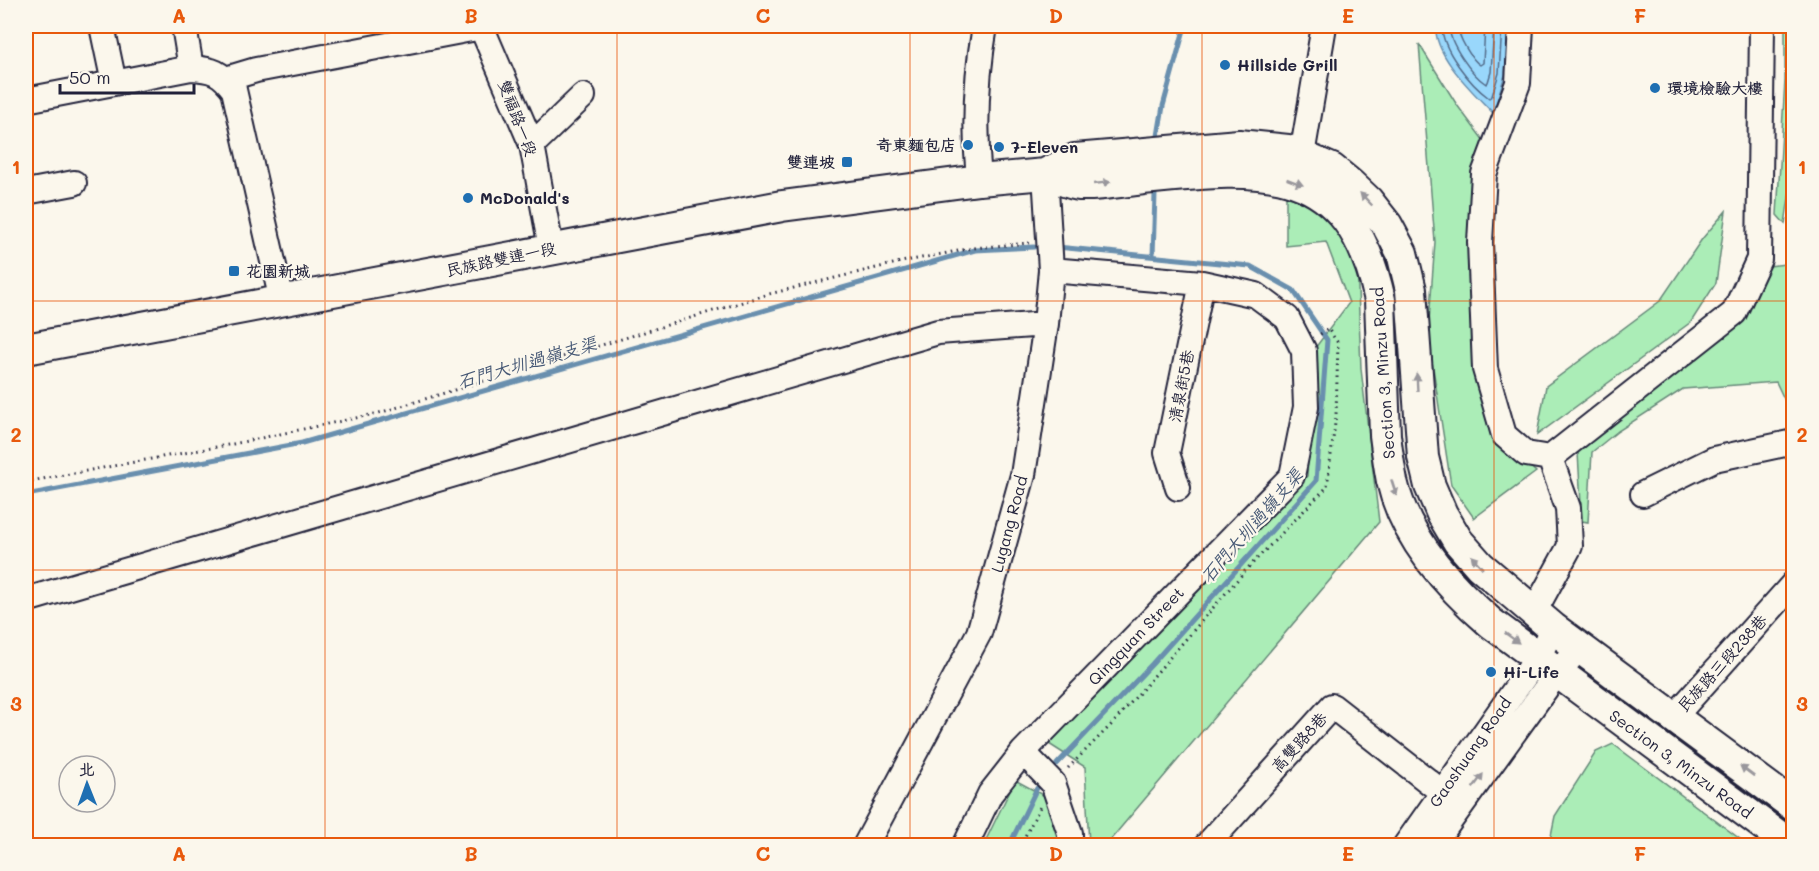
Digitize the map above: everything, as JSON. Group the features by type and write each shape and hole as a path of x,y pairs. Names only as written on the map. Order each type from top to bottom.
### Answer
{"main road":[{"name":"Section 3, Minzu Road","path":"979,180 1045,174 1075,159 1239,145 1272,147 1302,155 1332,169 1368,201 1387,225 1402,253 1411,290 1423,457 1430,486 1442,514 1458,541 1480,566 1544,620 1794,806"},
{"name":"Section 3, Minzu Road","path":"1045,174 1079,185 1202,173 1241,172 1274,175 1299,182 1324,198 1344,215 1356,229 1372,266 1380,300 1385,435 1392,483 1416,541 1454,588 1491,623 1790,838"},
{"name":"民族路雙連一段","path":"26,349 782,206 979,180"}],"street":[{"path":"102,26 114,83"},
{"path":"184,26 191,68"},
{"path":"230,85 256,70 481,26"},
{"name":"雙福路一段","path":"481,26 532,145 551,248"},
{"path":"979,180 975,141 979,60 985,26"},
{"path":"1302,155 1323,26"},
{"path":"1521,26 1518,82 1484,174 1479,242 1485,369 1504,435 1526,454 1550,458 1734,313 1759,259 1762,26"},
{"path":"26,100 191,68 210,69 230,85 282,301"},
{"path":"532,145 583,96"},
{"name":"Lugang Road","path":"865,846 979,633 1023,475 1046,324 1051,270 1045,174"},
{"path":"26,192 74,183"},
{"name":"Qingquan Street","path":"965,846 990,794 1023,752 1292,476 1306,407 1304,351 1287,318 1256,295 1202,284 1051,270"},
{"name":"清泉街5巷","path":"1178,488 1167,453 1202,284"},
{"path":"26,600 938,332 1046,324"},
{"path":"1643,494 1714,459 1794,442"},
{"name":"Gaoshuang Road","path":"1547,665 1544,620 1570,546 1568,508 1550,458"},
{"name":"民族路三段238巷","path":"1674,717 1794,583"},
{"name":"Gaoshuang Road","path":"1405,846 1452,798 1547,665 1580,648"},
{"name":"高雙路8巷","path":"1206,846 1332,706 1452,798"},
{"path":"1023,752 1053,783 1070,833 1070,846"},
{"name":"Gaoshuang Road","path":"1432,846 1452,798"}],"path":[{"path":"26,482 233,444 379,413 769,294 901,262 973,248 1049,242"},
{"path":"1020,846 1053,783 1114,722 1245,571 1327,487 1336,415 1338,343 1328,329 1317,336"}],"green space":[{"path":"1785,26 1793,26 1793,170 1785,224 1777,215 1785,80"},
{"path":"1419,44 1457,105 1484,141 1497,436 1536,472 1474,518 1451,485 1428,335 1435,242"},
{"path":"1286,189 1330,214 1357,261 1361,369 1379,522 1106,845 1089,845 1085,767 1049,744 1307,476 1315,348 1349,303 1326,242 1286,246"},
{"path":"1726,211 1716,283 1691,322 1537,435 1546,386 1660,301 1702,239"},
{"path":"1793,263 1793,418 1776,382 1683,389 1618,431 1592,452 1588,522 1582,521 1578,453 1590,433 1747,314 1769,266"},
{"path":"1613,744 1748,845 1549,845 1555,816 1596,752"},
{"path":"1015,780 1052,800 1059,845 983,846"}],"water":[{"path":"1436,26 1508,26 1505,75 1493,113 1456,73 1448,61 1441,49"}],"waterway":[{"path":"1157,142 1163,106 1185,26"},
{"path":"1153,256 1155,194"},
{"name":"石門大圳過嶺支渠","path":"26,495 302,443 975,250 1034,247"},
{"name":"石門大圳過嶺支渠","path":"1057,247 1250,266 1293,290 1327,340 1316,481 1152,664 1057,764"},
{"name":"石門大圳過嶺支渠","path":"1009,846 1037,788"}],"place":[{"name":"Hillside Grill","path":"1225,65"},
{"name":"環境檢驗大樓","path":"1655,88"},
{"name":"奇東麵包店","path":"968,145"},
{"name":"7-Eleven","path":"999,147"},
{"name":"雙連坡","path":"847,162"},
{"name":"McDonald's","path":"468,198"},
{"name":"花園新城","path":"234,271"},
{"name":"Hi-Life","path":"1491,672"}]}
